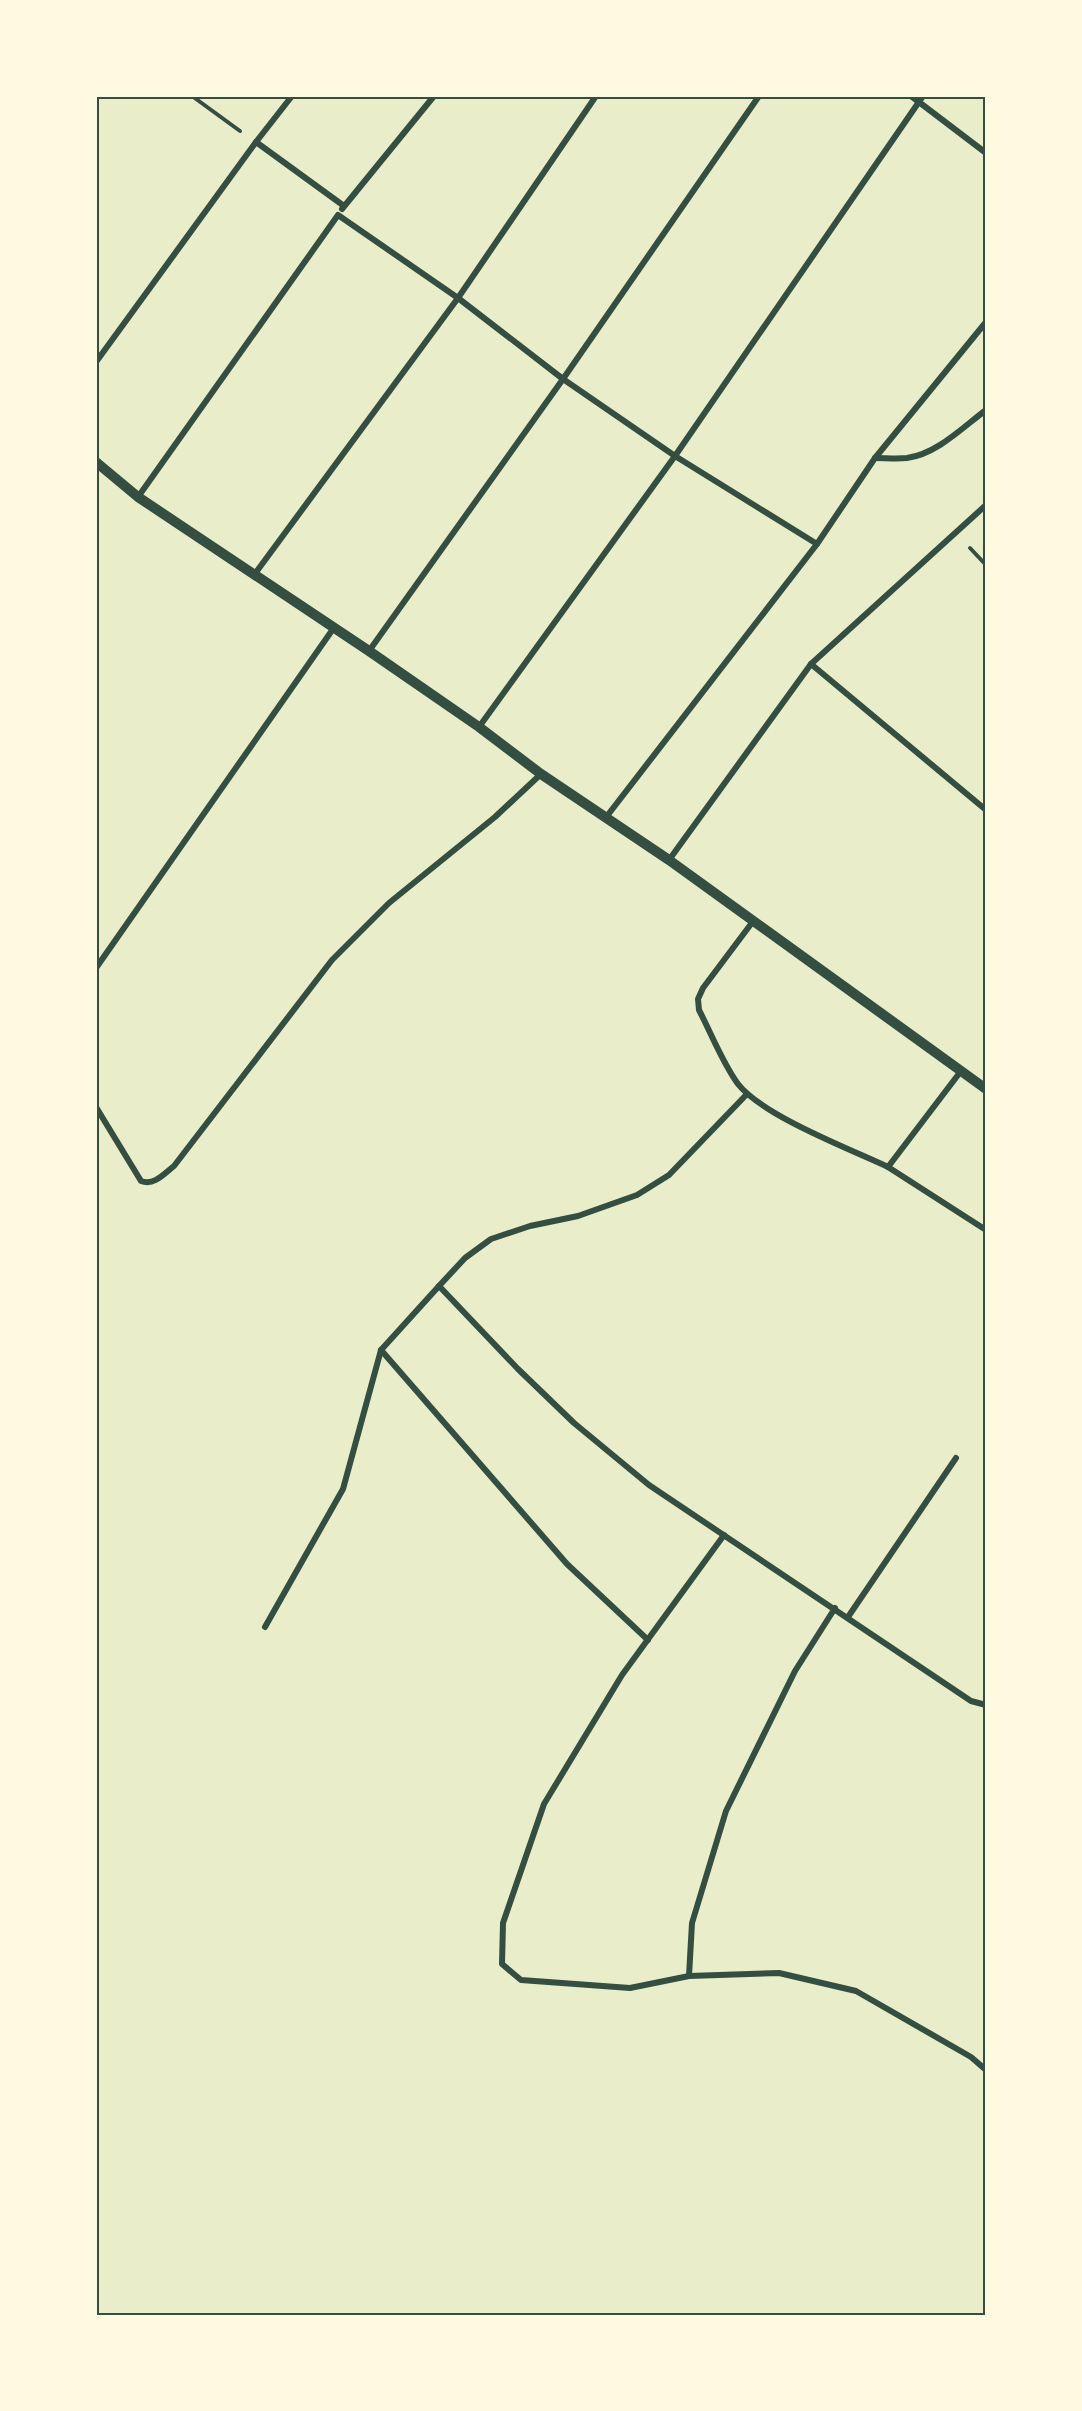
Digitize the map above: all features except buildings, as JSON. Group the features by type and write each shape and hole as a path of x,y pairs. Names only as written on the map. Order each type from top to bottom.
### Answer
{"street":[{"path":"96,362 292,96"},
{"path":"138,497 338,214 434,96"},
{"path":"254,575 458,298 596,96"},
{"path":"369,651 563,379 759,96"},
{"path":"911,96 921,99 986,153"},
{"path":"479,728 675,456 921,99"},
{"path":"256,142 344,206"},
{"path":"338,214 458,298 563,379 675,456 818,544"},
{"path":"607,816 818,544 874,458 986,322"},
{"path":"874,458 907,458 923,454 986,410"},
{"path":"96,462 138,497 369,651 541,774 607,816 986,1089"},
{"path":"669,860 811,664 986,504"},
{"path":"96,968 333,629"},
{"path":"811,664 986,810"},
{"path":"96,1107 141,1181 147,1183 158,1179 174,1166 332,960 389,903 495,817 541,774"},
{"path":"754,920 703,988 698,999 699,1010 737,1083 747,1094 789,1120 888,1167 986,1230"},
{"path":"888,1167 961,1071"},
{"path":"264,1627 343,1489 381,1350 465,1257 491,1239 530,1226 578,1216 637,1195 669,1175 747,1094"},
{"path":"439,1286 518,1370 574,1423 649,1485 971,1701 986,1705"},
{"path":"381,1350 567,1564 648,1640"},
{"path":"848,1617 956,1458"},
{"path":"724,1535 622,1675 544,1804 503,1923 502,1964 521,1980 630,1988 689,1976 779,1973 856,1990 971,2057 986,2070"},
{"path":"689,1976 692,1923 726,1811 795,1671 835,1608"}],"path":[{"path":"192,96 256,142"}]}
